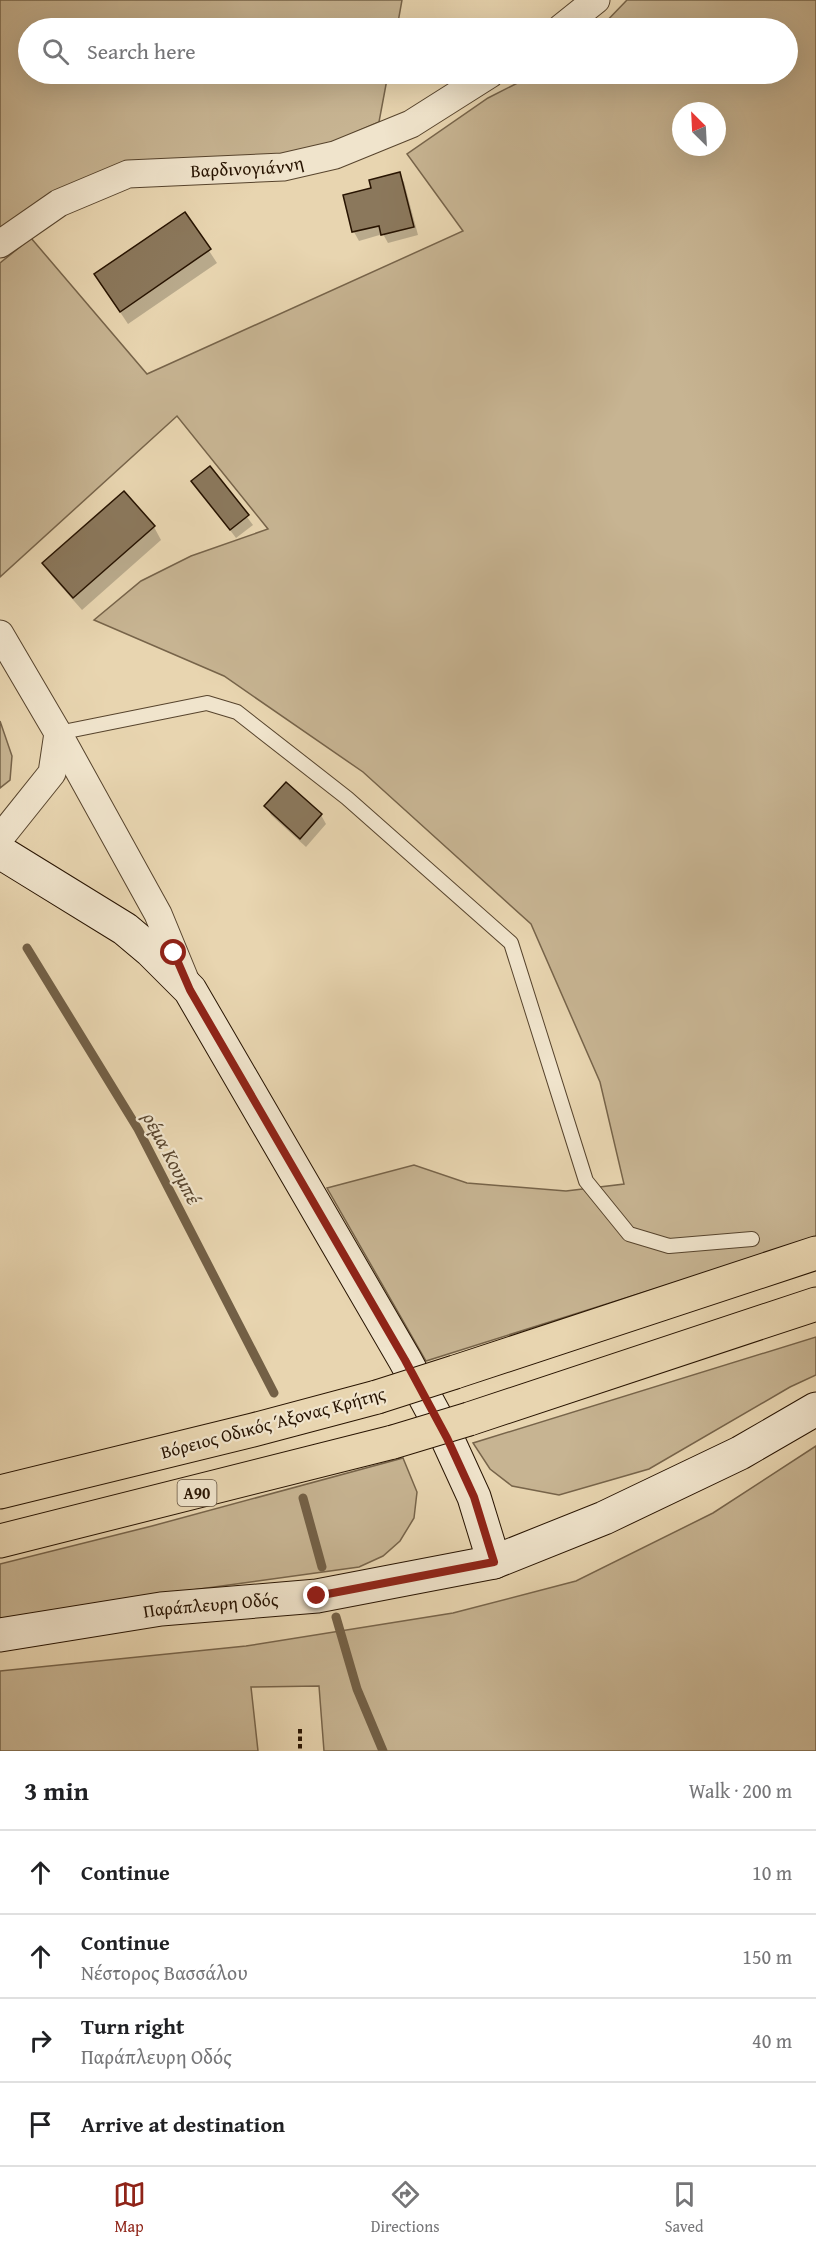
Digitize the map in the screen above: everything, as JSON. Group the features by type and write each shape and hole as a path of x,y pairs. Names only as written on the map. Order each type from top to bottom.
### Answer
{"highway":[{"name":"Βόρειος Οδικός Άξονας Κρήτης","path":"0,1492 377,1397 816,1253"},
{"name":"Α90","path":"0,1542 393,1442 816,1304"}],"street":[{"path":"574,18 596,0"},
{"name":"Βαρδινογιάννη","path":"0,244 59,203 128,174 283,167 335,155 411,124 474,84"},
{"path":"0,634 58,733 158,914 190,990 405,1360 474,1497 494,1562"},
{"path":"0,838 52,773 58,733"},
{"path":"0,852 125,929 190,990"},
{"name":"Παράπλευρη Οδός","path":"0,1635 160,1609 317,1596 494,1562 604,1518 740,1453 816,1409"}],"lane":[{"path":"58,733 207,703 237,712 347,798 511,943 586,1180 629,1234 669,1246 752,1239"}],"path":[{"path":"300,1729 300,1751"}],"shaded area":[{"path":"0,0 402,0 399,18 18,18 18,84 386,84 379,122 333,142 286,157 129,163 0,230"},
{"path":"627,0 816,0 816,1238 426,1361 327,1188 414,1165 467,1183 566,1191 624,1184 600,1082 531,924 363,772 224,676 94,620 141,581 191,556 268,529 177,416 0,577 0,263 31,238 147,374 463,231 407,154 488,98 515,84 798,84 798,18 610,18"},
{"path":"0,721 12,756 10,780 0,788"},
{"path":"816,1337 816,1375 790,1387 649,1469 559,1495 512,1486 490,1469 473,1443"},
{"path":"816,1446 816,1751 324,1751 319,1686 251,1687 258,1751 0,1751 0,1671 246,1646 453,1613 576,1581 713,1513"},
{"path":"403,1458 417,1492 414,1518 400,1541 383,1556 359,1567 105,1602 0,1620 0,1564 152,1526"}],"building":[{"path":"400,172 414,227 381,235 379,226 352,232 343,195 371,188 369,180"},
{"path":"185,212 211,249 120,312 94,274"},
{"path":"210,466 249,515 230,530 191,481"},
{"path":"124,491 155,526 73,598 42,563"},
{"path":"286,782 322,814 300,839 264,806"}],"waterway":[{"name":"ρέμα Κουμπέ","path":"27,948 138,1129 274,1393"},
{"name":"ρέμα Κουμπέ","path":"303,1498 322,1567"},
{"name":"ρέμα Κουμπέ","path":"336,1617 357,1689 383,1751"}],"route":[{"path":"174,953 190,990 405,1360 447,1438 474,1497 494,1562 317,1596"}]}
